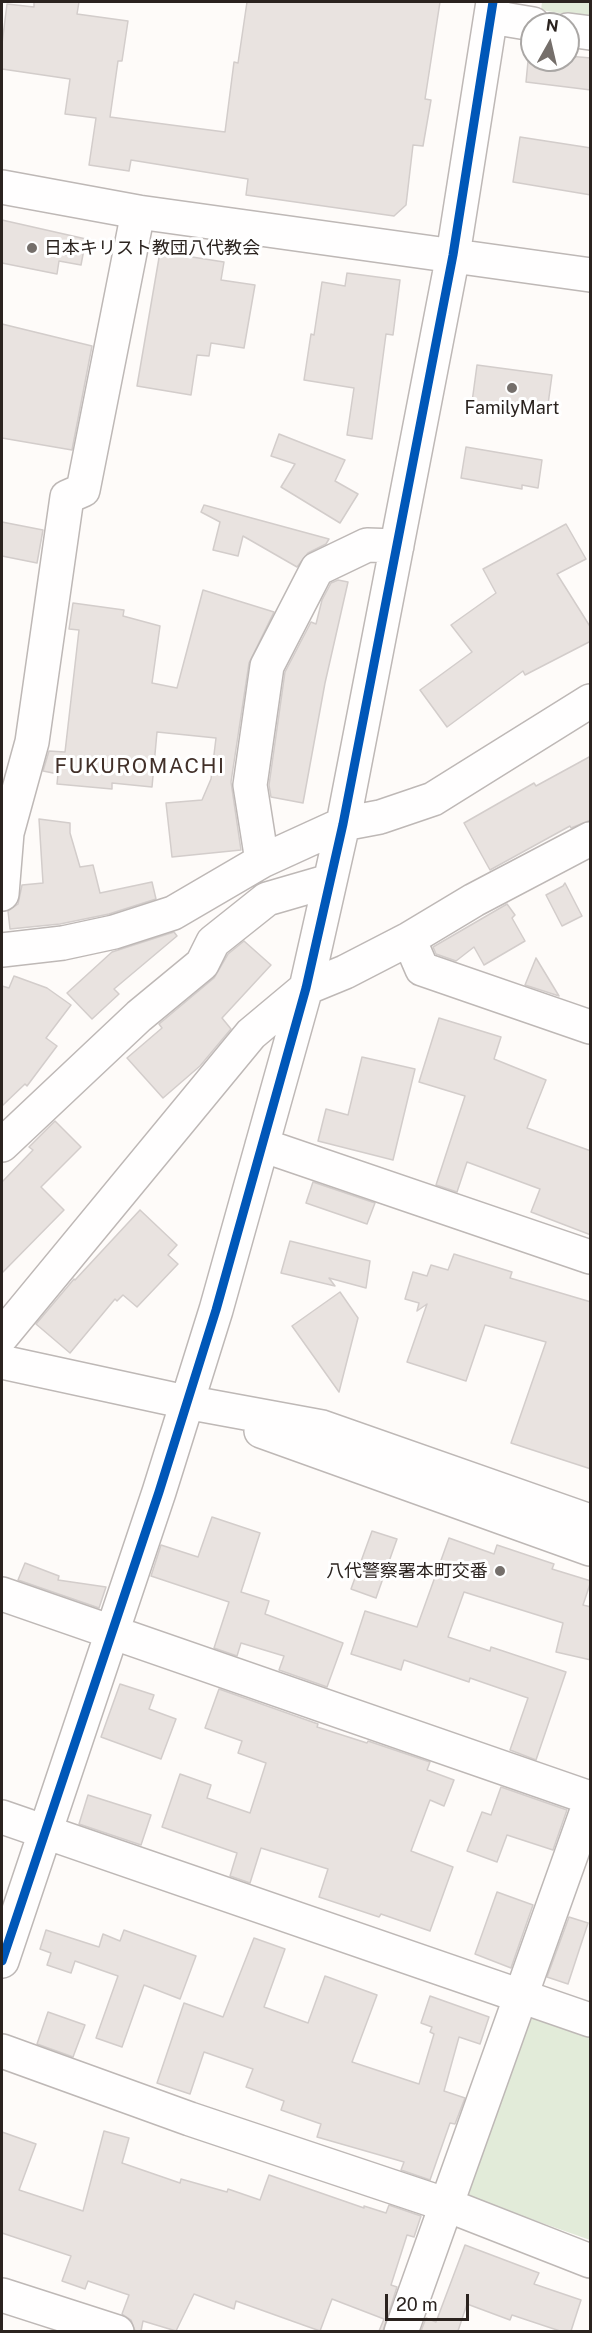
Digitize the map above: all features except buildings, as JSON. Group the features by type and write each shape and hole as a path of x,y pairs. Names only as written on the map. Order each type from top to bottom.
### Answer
{"street":[{"path":"2,1961 159,1492 216,1310 306,988 343,824 453,255 492,9 520,20"},
{"path":"2,187 138,212 591,275"},
{"path":"2,894 7,833 32,742 67,497 82,490 138,212"},
{"path":"262,861 250,785 267,666 317,569 367,545 397,546"},
{"path":"2,950 63,943 114,932 173,914 262,861 343,824 380,817 433,800 591,701"},
{"path":"2,1336 251,1034 306,988 345,972 409,939 474,900 591,839"},
{"path":"2,1145 139,1016 202,964 213,942 267,899 329,881"},
{"path":"409,939 422,969 591,1027"},
{"path":"262,1145 591,1257"},
{"path":"2,1362 186,1402 322,1427 591,1521"},
{"path":"186,1402 316,1452 591,1549"},
{"path":"2,1594 591,1800 401,2331"},
{"path":"2,1817 591,2020"},
{"path":"2,2050 190,2119 447,2205 591,2261"},
{"path":"2,2295 117,2331"}],"green space":[{"path":"542,2 590,2 590,18 580,16 580,12 541,10"},
{"path":"531,2013 590,2034 590,2240 466,2196"}],"cycle path":[{"path":"2,1961 159,1492 216,1310 306,988 343,824 453,255 493,2"}],"place":[{"name":"日本キリスト教団八代教会","path":"32,248"},
{"name":"FamilyMart","path":"512,388"},
{"name":"八代警察署本町交番","path":"500,1571"}],"district":[{"name":"FUKUROMACHI","path":"140,767"}]}
